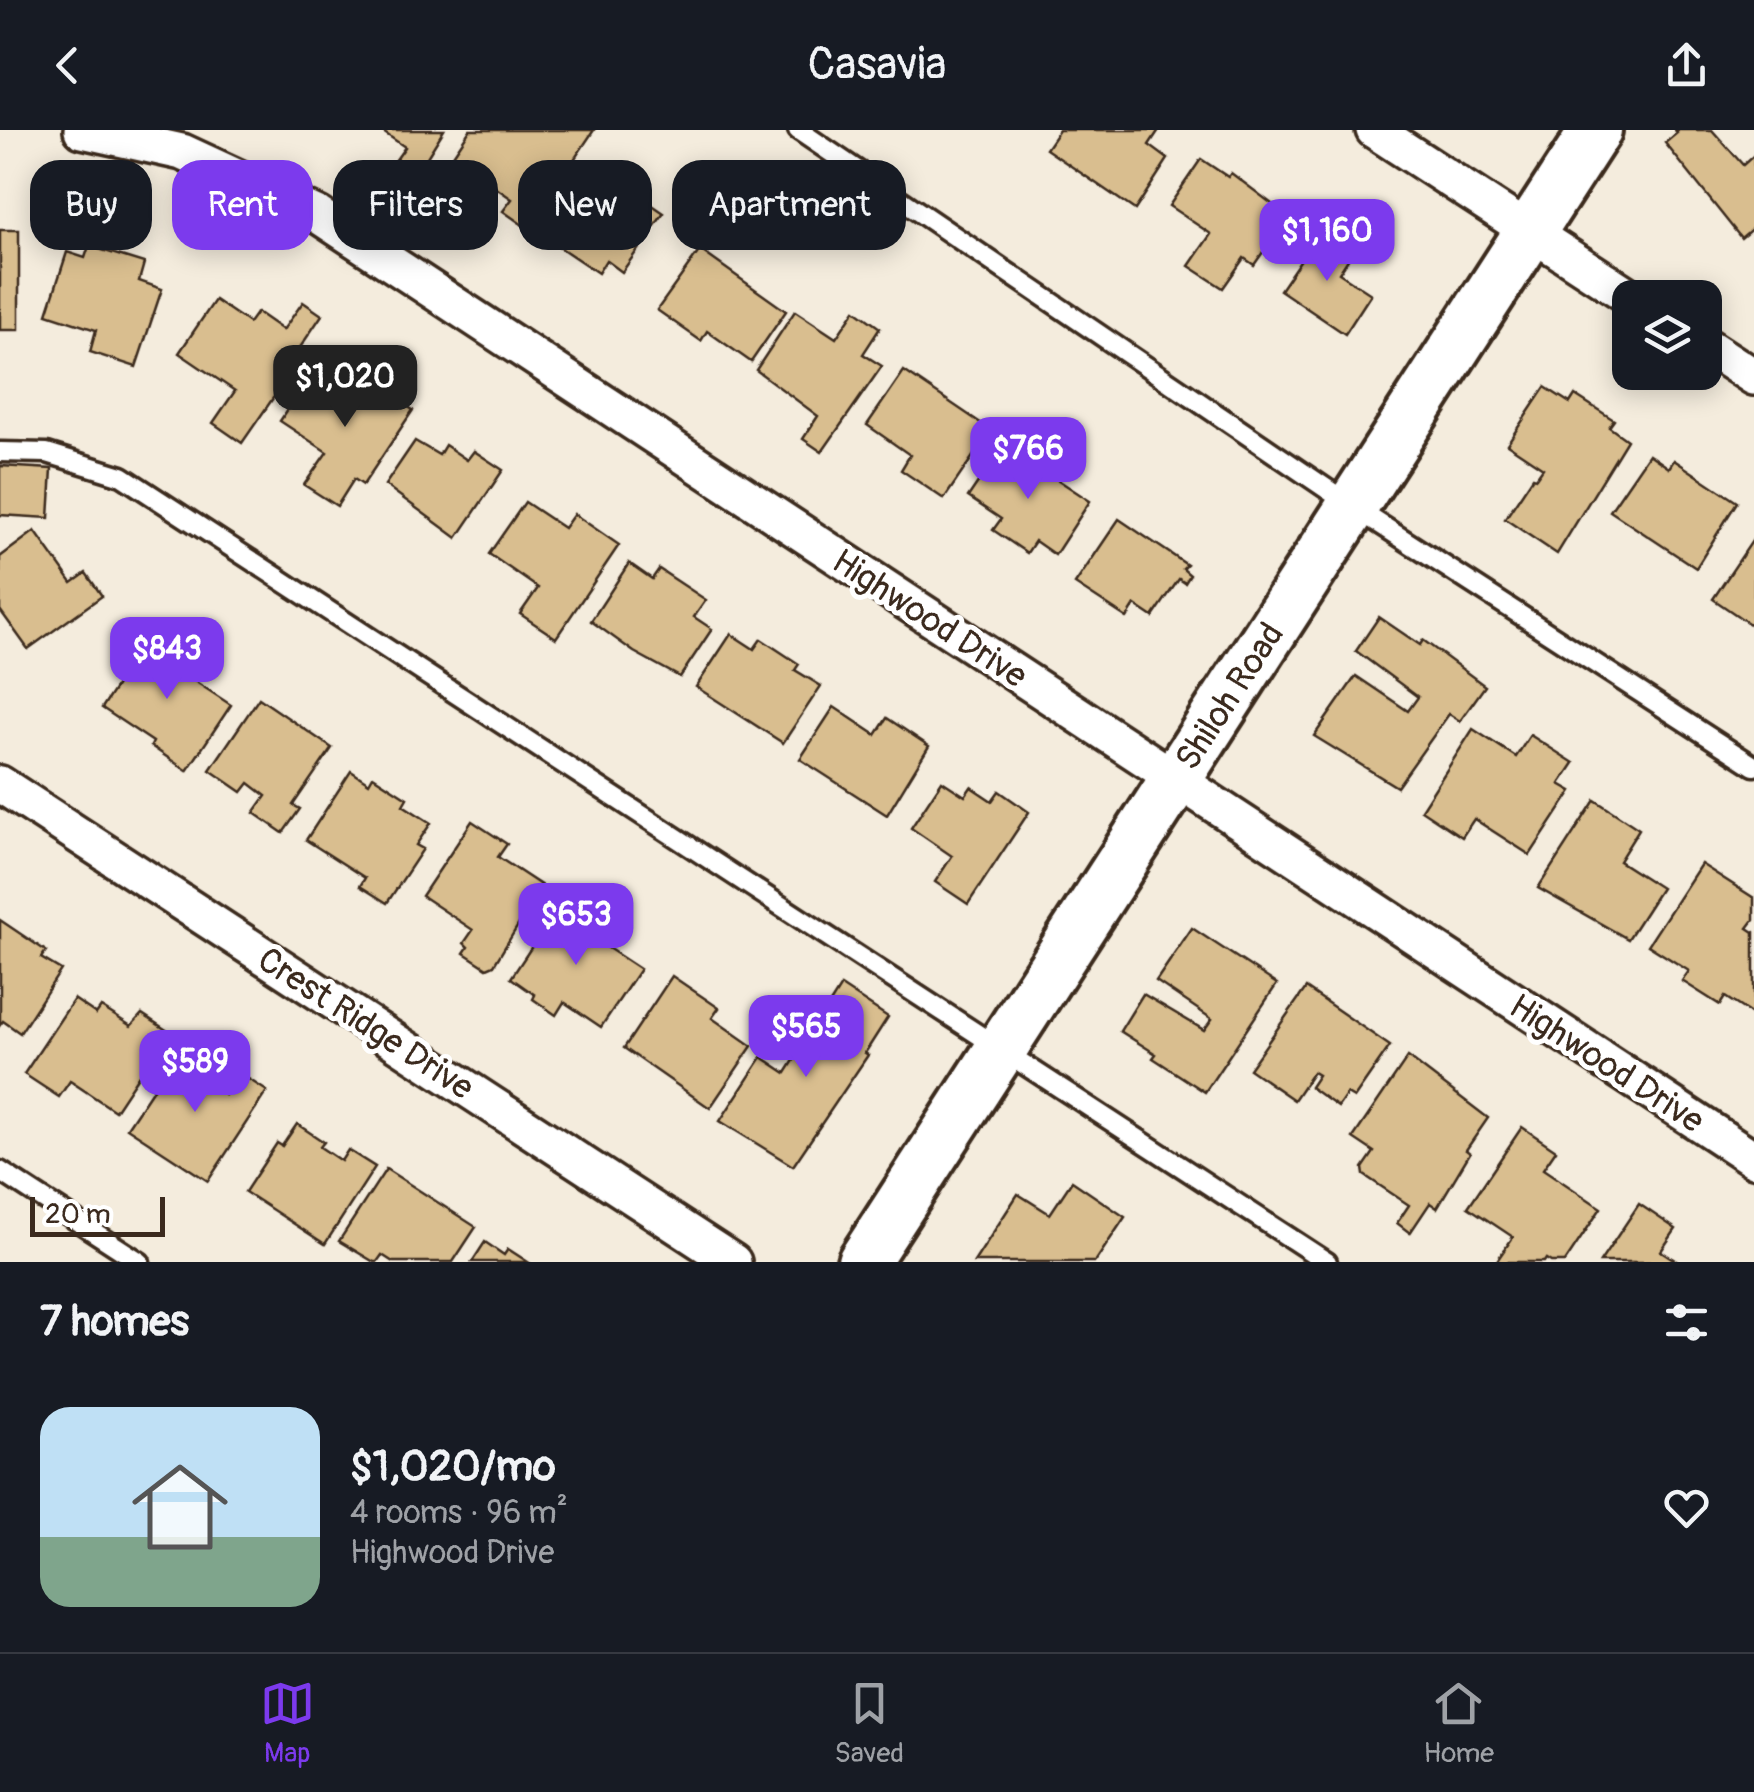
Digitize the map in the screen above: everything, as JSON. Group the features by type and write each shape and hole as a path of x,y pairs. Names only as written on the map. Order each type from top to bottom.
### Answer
{"street":[{"name":"Highwood Drive","path":"82,130 182,152 318,215 1754,1159"},
{"path":"1374,130 1612,285"},
{"name":"Shiloh Road","path":"863,1262 1596,130"},
{"path":"1722,356 1754,377"},
{"name":"Crest Ridge Drive","path":"0,784 733,1262"}],"lane":[{"path":"798,130 1352,506 1754,766"},
{"path":"0,452 47,453 122,476 1327,1262"},
{"path":"0,1171 140,1262"}],"building":[{"path":"380,130 444,130 425,160 396,160 405,147"},
{"path":"470,130 594,130 574,160 518,160 518,222 503,211 512,199 498,189 498,160 452,157"},
{"path":"1059,130 1159,130 1149,145 1168,159 1135,210 1046,149"},
{"path":"1675,130 1712,130 1743,165 1754,155 1754,227 1741,238 1665,143 1677,133"},
{"path":"1201,159 1228,177 1231,173 1288,216 1254,265 1244,258 1223,288 1189,266 1211,234 1169,206"},
{"path":"652,205 664,213 652,230"},
{"path":"0,230 19,230 19,330 0,330"},
{"path":"1321,230 1353,252 1339,273 1371,294 1345,334 1280,290"},
{"path":"88,250 102,250 144,263 139,281 162,289 136,367 90,352 96,330 47,314 67,252 85,258"},
{"path":"564,250 638,250 622,272 606,260 598,273"},
{"path":"700,250 786,311 751,362 707,331 701,341 657,310"},
{"path":"215,300 249,323 257,312 283,330 303,302 322,315 299,349 305,352 242,443 213,423 235,391 179,353"},
{"path":"855,310 880,328 863,354 882,366 822,452 803,439 818,416 756,370 795,311 836,338"},
{"path":"316,367 356,394 366,379 413,410 363,485 354,479 337,506 304,485 327,452 280,421"},
{"path":"904,371 991,430 944,499 901,470 910,455 867,425"},
{"path":"1545,387 1570,403 1575,395 1614,420 1609,427 1627,440 1557,554 1505,519 1543,468 1507,444"},
{"path":"415,441 439,455 445,445 467,460 474,451 503,470 457,538 385,485"},
{"path":"1004,444 1090,501 1055,555 1035,541 1027,553 993,530 1001,519 968,497"},
{"path":"1649,454 1669,468 1674,460 1737,502 1696,568 1610,511"},
{"path":"0,466 52,469 49,518 0,515"},
{"path":"525,502 564,528 574,514 619,545 556,638 520,614 538,588 489,554"},
{"path":"1119,519 1187,565 1183,569 1190,575 1185,583 1179,579 1153,617 1135,605 1127,618 1075,584"},
{"path":"35,531 72,583 86,573 102,596 28,649 0,610 0,557"},
{"path":"1754,538 1754,627 1713,599"},
{"path":"629,563 652,579 659,569 706,600 694,617 712,629 680,677 634,652 591,621"},
{"path":"1379,617 1420,645 1423,640 1485,686 1460,721 1449,714 1397,787 1314,736 1356,676 1408,711 1418,697 1356,651"},
{"path":"151,633 202,667 193,680 231,705 187,771 151,746 153,742 102,708"},
{"path":"731,634 754,649 761,639 799,664 795,670 821,686 783,743 696,687"},
{"path":"259,698 332,748 293,805 300,809 283,833 254,813 266,796 249,783 242,792 210,770"},
{"path":"834,707 876,735 887,718 929,746 887,815 800,759"},
{"path":"1473,729 1516,757 1530,735 1574,763 1560,784 1572,791 1530,855 1474,819 1462,837 1421,810"},
{"path":"351,771 369,783 373,776 407,798 403,805 431,823 416,845 423,849 387,903 360,886 365,878 306,840"},
{"path":"942,781 965,796 971,787 992,801 999,791 1029,812 968,904 935,882 952,856 911,828"},
{"path":"1595,800 1639,829 1619,861 1661,888 1628,939 1538,888"},
{"path":"472,821 507,844 498,857 542,886 494,965 487,968 464,953 468,947 464,943 473,930 422,896"},
{"path":"1701,864 1754,898 1754,920 1748,928 1754,932 1754,1016 1725,997 1720,1005 1682,981 1689,971 1648,945"},
{"path":"583,910 615,932 605,946 640,969 601,1027 564,1002 556,1015 511,978 554,913 572,925"},
{"path":"0,920 46,951 41,958 61,970 20,1033 3,1021 0,1025"},
{"path":"1192,928 1277,984 1205,1092 1120,1031 1143,994 1204,1030 1212,1019 1156,981"},
{"path":"672,976 719,1008 712,1018 752,1046 710,1108 624,1048"},
{"path":"841,986 888,1017 865,1053 868,1055 793,1166 720,1121 762,1057 786,1073"},
{"path":"1306,988 1390,1046 1354,1098 1347,1094 1338,1107 1310,1087 1318,1075 1313,1072 1294,1100 1249,1069"},
{"path":"74,999 96,1014 101,1007 131,1026 142,1014 168,1031 115,1111 70,1081 59,1097 24,1074"},
{"path":"179,1050 212,1072 206,1081 225,1095 239,1073 267,1091 208,1181 127,1128"},
{"path":"1408,1057 1488,1118 1466,1150 1470,1153 1437,1208 1430,1203 1410,1233 1397,1223 1409,1205 1364,1175 1363,1168 1374,1152 1353,1138"},
{"path":"297,1124 324,1142 320,1147 341,1161 348,1150 375,1167 325,1244 245,1192 277,1143 282,1146"},
{"path":"1522,1127 1556,1150 1543,1169 1601,1208 1565,1262 1496,1262 1513,1237 1468,1207"},
{"path":"386,1169 476,1227 453,1262 393,1262 382,1255 374,1262 339,1241"},
{"path":"1072,1181 1125,1217 1095,1262 974,1262 1018,1194 1050,1214"},
{"path":"1639,1204 1676,1229 1661,1251 1678,1262 1600,1262"},
{"path":"485,1242 504,1255 508,1249 528,1262 472,1262"}]}
